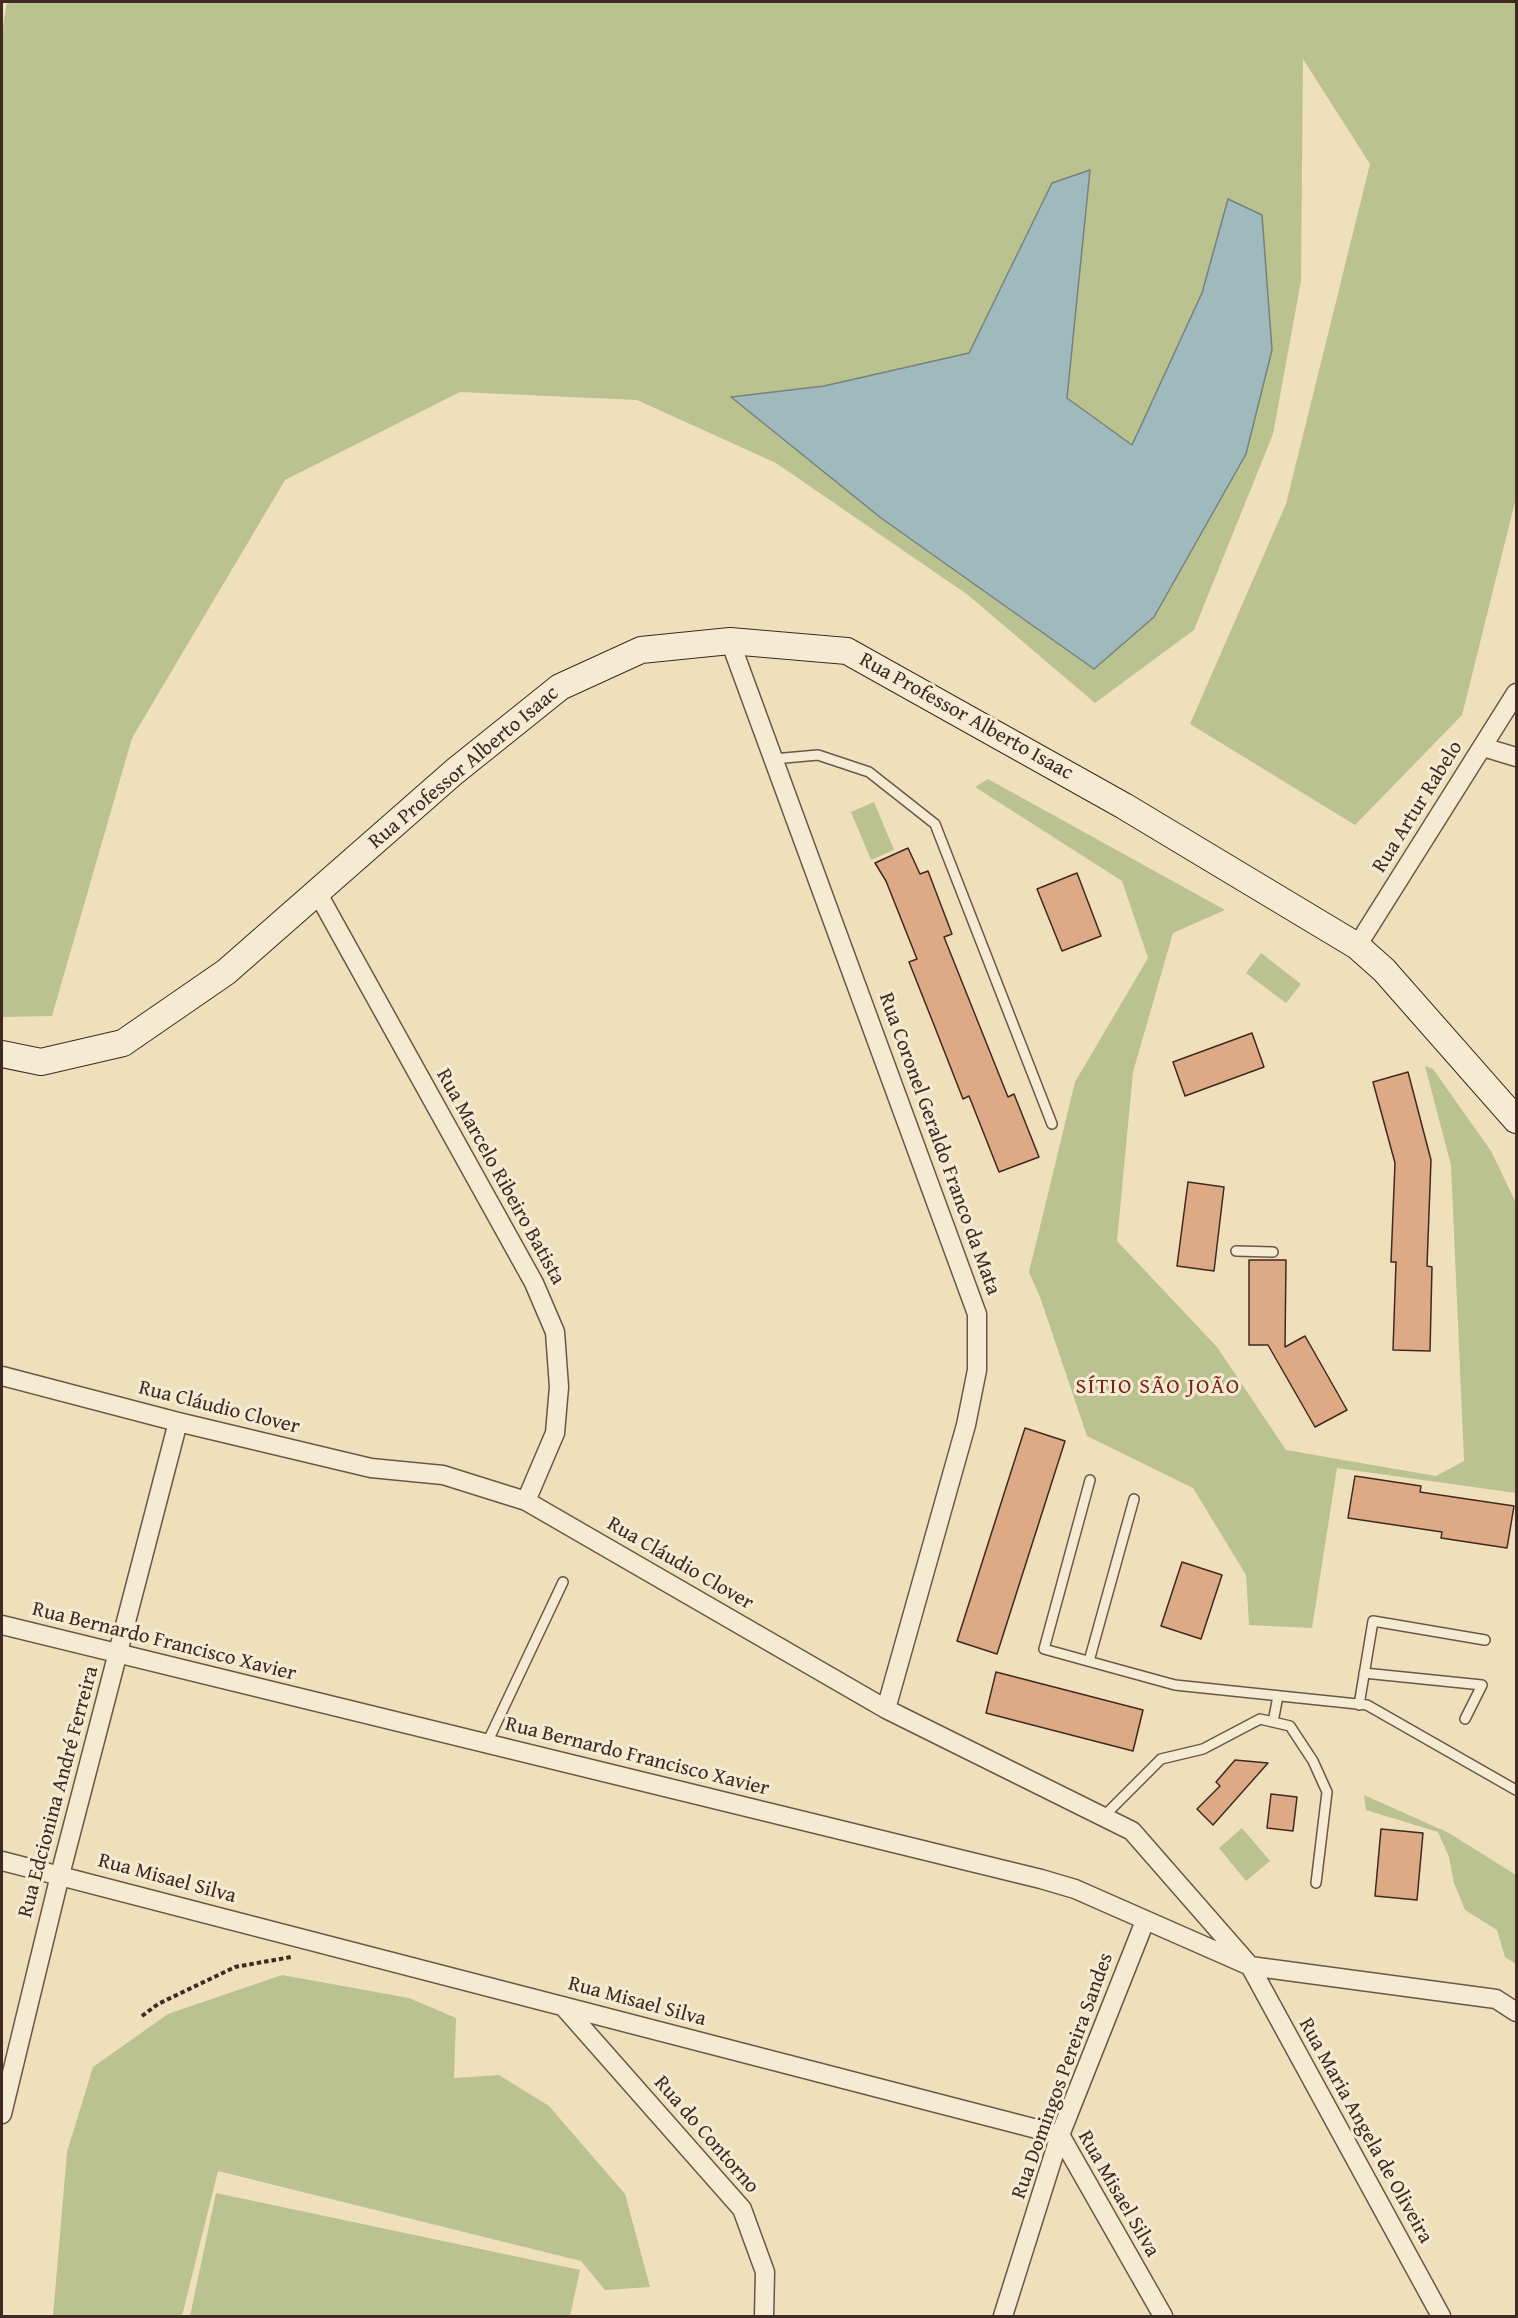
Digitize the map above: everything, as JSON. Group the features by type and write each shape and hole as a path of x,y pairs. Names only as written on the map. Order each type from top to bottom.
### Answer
{"main road":[{"name":"Rua Professor Alberto Isaac","path":"2,1054 41,1062 123,1043 226,972 454,772 560,687 641,650 730,641 847,651 1124,806 1358,946 1384,970 1516,1120"}],"street":[{"name":"Rua Coronel Geraldo Franco da Mata","path":"730,641 977,1314 977,1370 966,1425 886,1709"},
{"name":"Rua Artur Rabelo","path":"1358,946 1516,693"},
{"path":"1483,747 1516,757"},
{"name":"Rua Marcelo Ribeiro Batista","path":"317,892 534,1283 555,1332 559,1387 555,1433 526,1501"},
{"name":"Rua Cláudio Clover","path":"2,1376 178,1422 371,1468 443,1475 526,1501 886,1709 1132,1831 1250,1966"},
{"name":"Rua Edcionina André Ferreira","path":"2,2108 178,1422"},
{"name":"Rua Bernardo Francisco Xavier","path":"2,1625 1075,1889 1250,1966 1496,1999 1516,2012"},
{"name":"Rua Misael Silva","path":"2,1861 1060,2135 1163,2316"},
{"name":"Rua Domingos Pereira Sandes","path":"1004,2316 1060,2135 1145,1921"},
{"name":"Rua Maria Angela de Oliveira","path":"1250,1966 1441,2316"},
{"name":"Rua do Contorno","path":"563,2006 742,2209 765,2272 764,2316"}],"lane":[{"path":"773,759 818,755 869,772 935,824 1052,1124"},
{"path":"1236,1251 1273,1252"},
{"path":"1090,1480 1044,1649 1175,1685 1367,1705 1516,1790"},
{"path":"1089,1661 1134,1499"},
{"path":"487,1743 563,1582"},
{"path":"1359,1705 1373,1622 1485,1640"},
{"path":"1364,1673 1482,1685 1465,1719"},
{"path":"1273,1722 1278,1696"},
{"path":"1103,1817 1161,1759 1203,1749 1260,1719 1290,1726 1313,1761 1327,1792 1316,1883"}],"path":[{"path":"142,2016 158,2004 235,1966 300,1956"}],"green space":[{"path":"7,2 1516,2 1516,498 1462,715 1355,825 1190,724 1286,504 1370,164 1303,59 1301,281 1273,434 1194,630 1095,703 968,595 776,463 637,400 460,392 285,480 132,738 52,1016 2,1017 2,33"},
{"path":"988,779 1225,910 1173,933 1133,1072 1117,1241 1217,1347 1286,1450 1436,1476 1464,1461 1451,1165 1425,1066 1433,1069 1491,1151 1516,1203 1516,1493 1337,1468 1312,1628 1249,1625 1246,1575 1193,1488 1087,1436 1040,1297 1029,1272 1075,1082 1148,958 1122,881 975,787"},
{"path":"874,802 894,850 871,860 851,812"},
{"path":"1261,953 1301,984 1286,1003 1246,973"},
{"path":"1364,1795 1449,1833 1516,1875 1516,1964 1505,1957 1497,1930 1465,1910 1454,1883 1449,1857 1438,1832 1366,1810"},
{"path":"1242,1828 1270,1861 1246,1881 1219,1848"},
{"path":"282,1975 409,1998 456,2018 454,2078 499,2075 549,2106 625,2194 650,2287 605,2290 581,2261 218,2171 182,2316 53,2316 67,2152 93,2067 168,2014"},
{"path":"216,2193 580,2270 570,2316 190,2316"}],"water":[{"path":"1090,170 1067,398 1132,445 1202,293 1228,199 1262,215 1272,350 1246,454 1154,617 1094,669 881,518 731,397 824,386 969,353 1052,183"}],"building":[{"path":"908,848 920,874 928,871 952,934 944,937 1008,1097 1014,1094 1039,1157 999,1172 969,1096 963,1099 909,962 917,959 886,881 875,863"},
{"path":"1077,873 1101,936 1062,951 1037,889"},
{"path":"1252,1033 1264,1067 1185,1096 1173,1062"},
{"path":"1408,1072 1431,1160 1427,1266 1432,1267 1430,1351 1393,1350 1396,1262 1391,1262 1395,1163 1373,1082"},
{"path":"1188,1182 1224,1187 1214,1271 1177,1266"},
{"path":"1249,1260 1286,1260 1285,1347 1305,1336 1347,1410 1315,1427 1268,1345 1249,1345"},
{"path":"1025,1428 1065,1441 997,1654 957,1641"},
{"path":"1355,1476 1421,1486 1420,1492 1514,1506 1507,1548 1441,1538 1442,1532 1348,1518"},
{"path":"1182,1562 1222,1575 1201,1639 1161,1626"},
{"path":"996,1672 1143,1710 1133,1751 986,1713"},
{"path":"1235,1760 1268,1763 1213,1825 1197,1809 1220,1786 1216,1782"},
{"path":"1271,1794 1297,1797 1293,1831 1267,1828"},
{"path":"1381,1829 1423,1833 1417,1900 1375,1896"}],"district":[{"name":"SÍTIO SÃO JOÃO","path":"1158,1387"}]}
